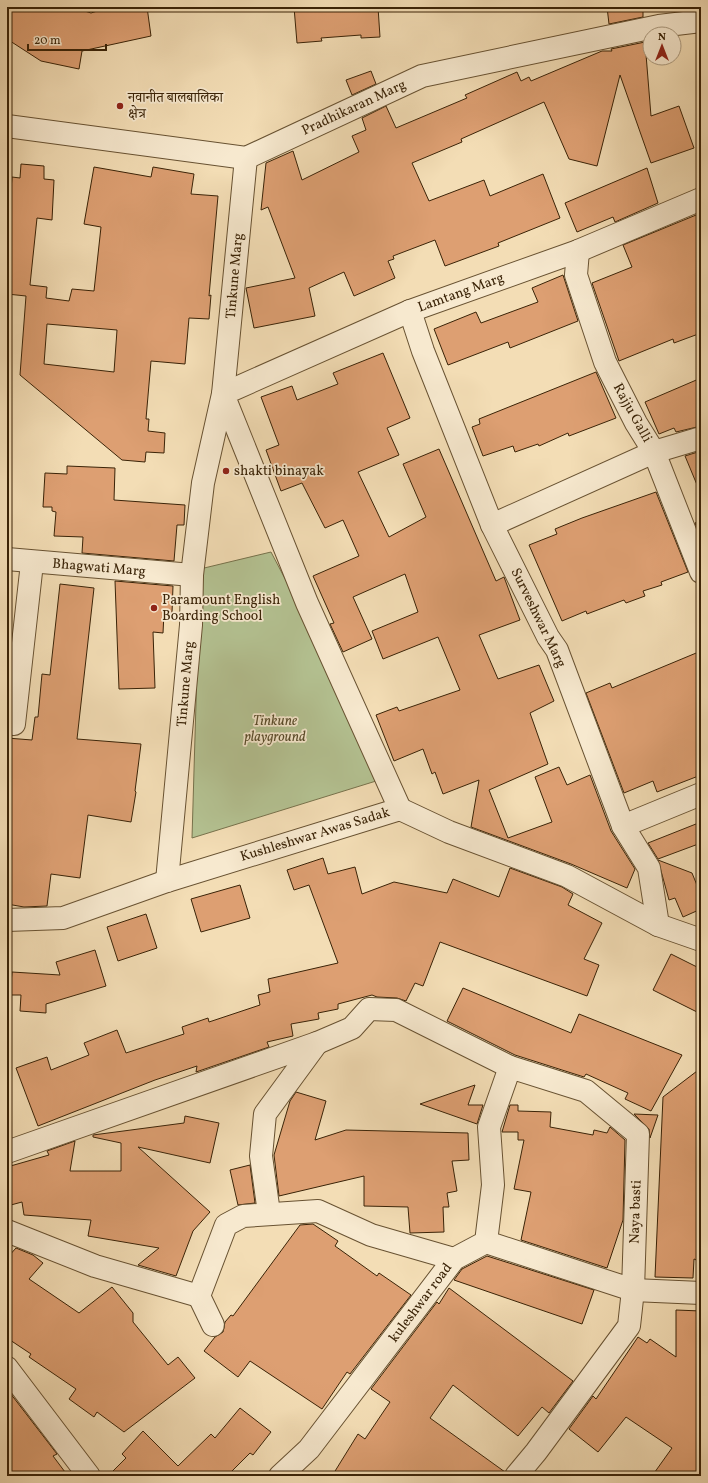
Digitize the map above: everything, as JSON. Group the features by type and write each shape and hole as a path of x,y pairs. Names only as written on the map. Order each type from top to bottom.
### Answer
{"street":[{"name":"Pradhikaran Marg","path":"246,158 422,76 659,26 701,21"},
{"path":"7,126 246,158"},
{"name":"Tinkune Marg","path":"167,881 191,625 192,576 204,483 223,394 246,158"},
{"name":"Lamtang Marg","path":"223,394 410,311 578,251 701,199"},
{"name":"Rajju Galli","path":"578,251 576,275 605,362 636,423 654,452 701,572"},
{"name":"Surveshwar Marg","path":"410,311 423,351 492,525 548,638 557,650 623,826 650,868 658,926"},
{"name":"Tinkune Marg","path":"223,394 307,603 400,809"},
{"path":"492,525 654,452 701,438"},
{"name":"Bhagwati Marg","path":"7,559 32,563 192,576"},
{"path":"14,724 32,563"},
{"path":"623,826 701,794"},
{"name":"Kushleshwar Awas Sadak","path":"7,920 63,918 167,881 400,809 449,832 567,876 658,926 701,940"},
{"path":"7,1152 352,1028 369,1009 396,1010 510,1067 489,1127 493,1185 486,1242 633,1290 701,1293"},
{"path":"269,1213 261,1156 265,1114 316,1042"},
{"name":"Naya basti","path":"510,1067 586,1091 638,1134 633,1290"},
{"path":"213,1325 199,1296 226,1226 243,1216 269,1213 318,1211 370,1235 454,1259"},
{"path":"7,1231 95,1266 199,1296"},
{"name":"kuleshwar road","path":"280,1476 309,1449 454,1259 486,1242"},
{"path":"516,1476 536,1452 629,1326 633,1290"},
{"path":"7,1368 89,1476"}],"green space":[{"name":"Tinkune playground","path":"271,552 389,777 192,838 200,569"}],"building":[{"path":"7,7 72,7 91,13 110,7 147,7 151,36 82,51 79,69 41,61 7,39"},
{"path":"294,7 378,7 380,37 361,38 361,35 321,38 322,41 297,43"},
{"path":"607,7 643,7 643,17 609,24"},
{"path":"642,43 642,66 647,66 651,116 679,106 694,148 651,163 620,75 597,166 569,159 544,102 461,139 462,142 412,163 429,201 484,180 490,196 543,174 560,218 498,243 499,246 445,266 435,240 393,256 394,259 388,261 395,278 354,296 344,272 309,288 315,316 254,328 246,288 295,278 268,207 261,210 266,163 293,151 302,180 359,152 352,136 366,130 362,118 386,106 396,128 467,98 465,95 517,72 521,81 529,77 531,81 602,51 612,51 611,49"},
{"path":"371,71 376,84 352,95 346,80"},
{"path":"21,164 44,166 44,179 54,180 52,220 37,218 30,285 47,287 46,298 69,301 72,289 94,291 101,227 84,224 94,167 151,177 153,167 194,174 191,194 218,196 209,296 211,295 209,319 189,318 185,364 151,361 146,419 149,419 148,431 165,433 164,453 146,452 145,462 122,460 20,375 26,296 7,294 7,242 12,177 20,178","holes":["47,324 117,330 114,372 44,364"]},
{"path":"647,168 658,203 615,222 613,217 577,232 565,203"},
{"path":"701,213 701,333 674,343 673,339 619,361 592,283 632,267 623,245"},
{"path":"563,275 578,321 510,348 508,342 448,365 434,329 476,312 481,323 538,302 532,288"},
{"path":"383,353 410,418 387,428 399,455 358,472 389,537 426,517 403,464 439,449 496,581 504,577 520,620 479,635 498,679 539,665 554,701 530,713 548,764 489,790 508,838 552,822 535,777 559,767 567,785 590,775 611,831 635,869 627,888 571,864 471,827 479,780 443,794 435,772 432,774 423,749 394,761 376,715 397,707 399,711 460,690 438,637 383,659 372,631 418,612 405,574 353,597 372,639 343,652 330,624 334,623 313,576 359,556 343,520 325,528 302,483 281,491 266,450 279,445 261,397 292,386 297,400 338,384 333,373"},
{"path":"596,372 616,418 569,436 568,433 539,446 538,444 515,452 513,446 483,456 472,427 480,424 479,419"},
{"path":"701,378 701,426 676,432 674,428 659,434 645,402"},
{"path":"701,451 701,492 700,492 685,456"},
{"path":"67,466 115,468 114,500 185,505 184,525 177,525 174,561 82,553 83,537 54,536 56,512 52,511 52,507 43,507 45,473 67,474"},
{"path":"656,492 688,572 661,582 662,585 643,591 645,596 626,603 624,600 587,614 586,611 562,621 529,545 557,534 555,529"},
{"path":"701,520 701,538 695,523"},
{"path":"115,581 173,586 172,613 164,613 163,633 153,632 155,688 119,689"},
{"path":"60,584 94,588 77,739 141,744 136,792 131,822 88,815 80,878 51,874 47,906 24,907 7,904 9,841 7,840 7,738 32,740 35,717 38,717 42,674 50,675"},
{"path":"701,651 701,775 657,792 653,781 624,793 586,693 610,683 612,688"},
{"path":"701,822 701,843 658,859 648,843"},
{"path":"323,858 328,874 355,867 362,894 394,882 447,893 453,879 499,897 510,868 562,887 573,894 568,905 602,923 584,959 599,965 587,996 440,942 423,986 415,983 406,1001 397,998 377,997 372,995 338,1004 338,1009 318,1013 319,1019 291,1024 293,1036 267,1042 269,1047 196,1072 197,1066 155,1080 38,1126 16,1068 47,1057 51,1070 89,1055 84,1043 117,1030 126,1053 184,1034 182,1027 208,1018 209,1022 260,1005 258,995 270,992 268,979 338,963 309,885 294,890 287,870"},
{"path":"658,860 692,873 701,895 701,909 683,917 675,898 669,900"},
{"path":"240,885 250,918 201,932 191,899"},
{"path":"146,914 157,948 118,961 107,927"},
{"path":"95,950 106,986 46,1004 46,1013 20,1011 21,995 10,995 12,972 60,975 56,962"},
{"path":"671,954 701,969 701,1014 653,990"},
{"path":"463,988 571,1033 579,1014 682,1055 651,1111 625,1099 628,1093 586,1074 584,1077 515,1055 447,1021"},
{"path":"701,1068 701,1262 694,1259 693,1278 655,1277 663,1097"},
{"path":"475,1085 468,1105 483,1105 477,1124 420,1104"},
{"path":"296,1092 326,1101 315,1140 346,1130 468,1133 469,1160 452,1161 457,1191 447,1193 449,1207 443,1207 444,1232 410,1233 408,1207 364,1206 364,1176 279,1196 274,1155 290,1101"},
{"path":"510,1105 518,1105 518,1111 551,1112 550,1127 593,1135 594,1130 607,1133 610,1127 625,1140 623,1220 607,1268 521,1240 531,1192 514,1189 524,1140 518,1140 518,1132 502,1132"},
{"path":"634,1114 658,1115 650,1138 649,1129"},
{"path":"185,1116 219,1123 210,1163 138,1147 210,1212 193,1231 176,1276 138,1265 159,1248 88,1236 91,1220 24,1215 22,1202 7,1206 7,1167 49,1155 47,1151 75,1141 70,1171 121,1171 121,1143 93,1137 93,1135 184,1123"},
{"path":"250,1165 255,1203 238,1205 230,1170"},
{"path":"313,1224 338,1241 335,1246 377,1276 379,1273 411,1295 350,1374 347,1372 322,1409 250,1361 238,1377 204,1351 215,1337 223,1332 225,1322 231,1315 233,1316 300,1225"},
{"path":"16,1248 33,1255 43,1263 29,1279 79,1313 112,1287 133,1313 133,1322 168,1365 178,1357 195,1378 124,1432 97,1412 94,1417 69,1399 76,1389 29,1357 31,1354 7,1338 7,1258"},
{"path":"487,1256 594,1290 582,1324 454,1280 462,1269"},
{"path":"449,1288 573,1381 549,1413 542,1407 518,1436 453,1385 430,1418 505,1472 504,1476 332,1476 358,1434 365,1439 390,1402 371,1389 437,1302 439,1304"},
{"path":"676,1310 701,1311 701,1476 652,1476 672,1448 626,1417 598,1452 569,1429 593,1396 596,1399 638,1337 647,1343 650,1339 676,1357"},
{"path":"7,1389 57,1454 53,1456 68,1476 7,1476"},
{"path":"240,1408 271,1432 253,1455 250,1453 227,1476 108,1476 126,1458 122,1454 143,1431 178,1466 211,1434 215,1438"}],"place":[{"name":"नवानीत बालबालिका क्षेत्र","path":"120,106"},
{"name":"shakti binayak","path":"226,471"},
{"name":"Paramount English Boarding School","path":"154,608"}]}
